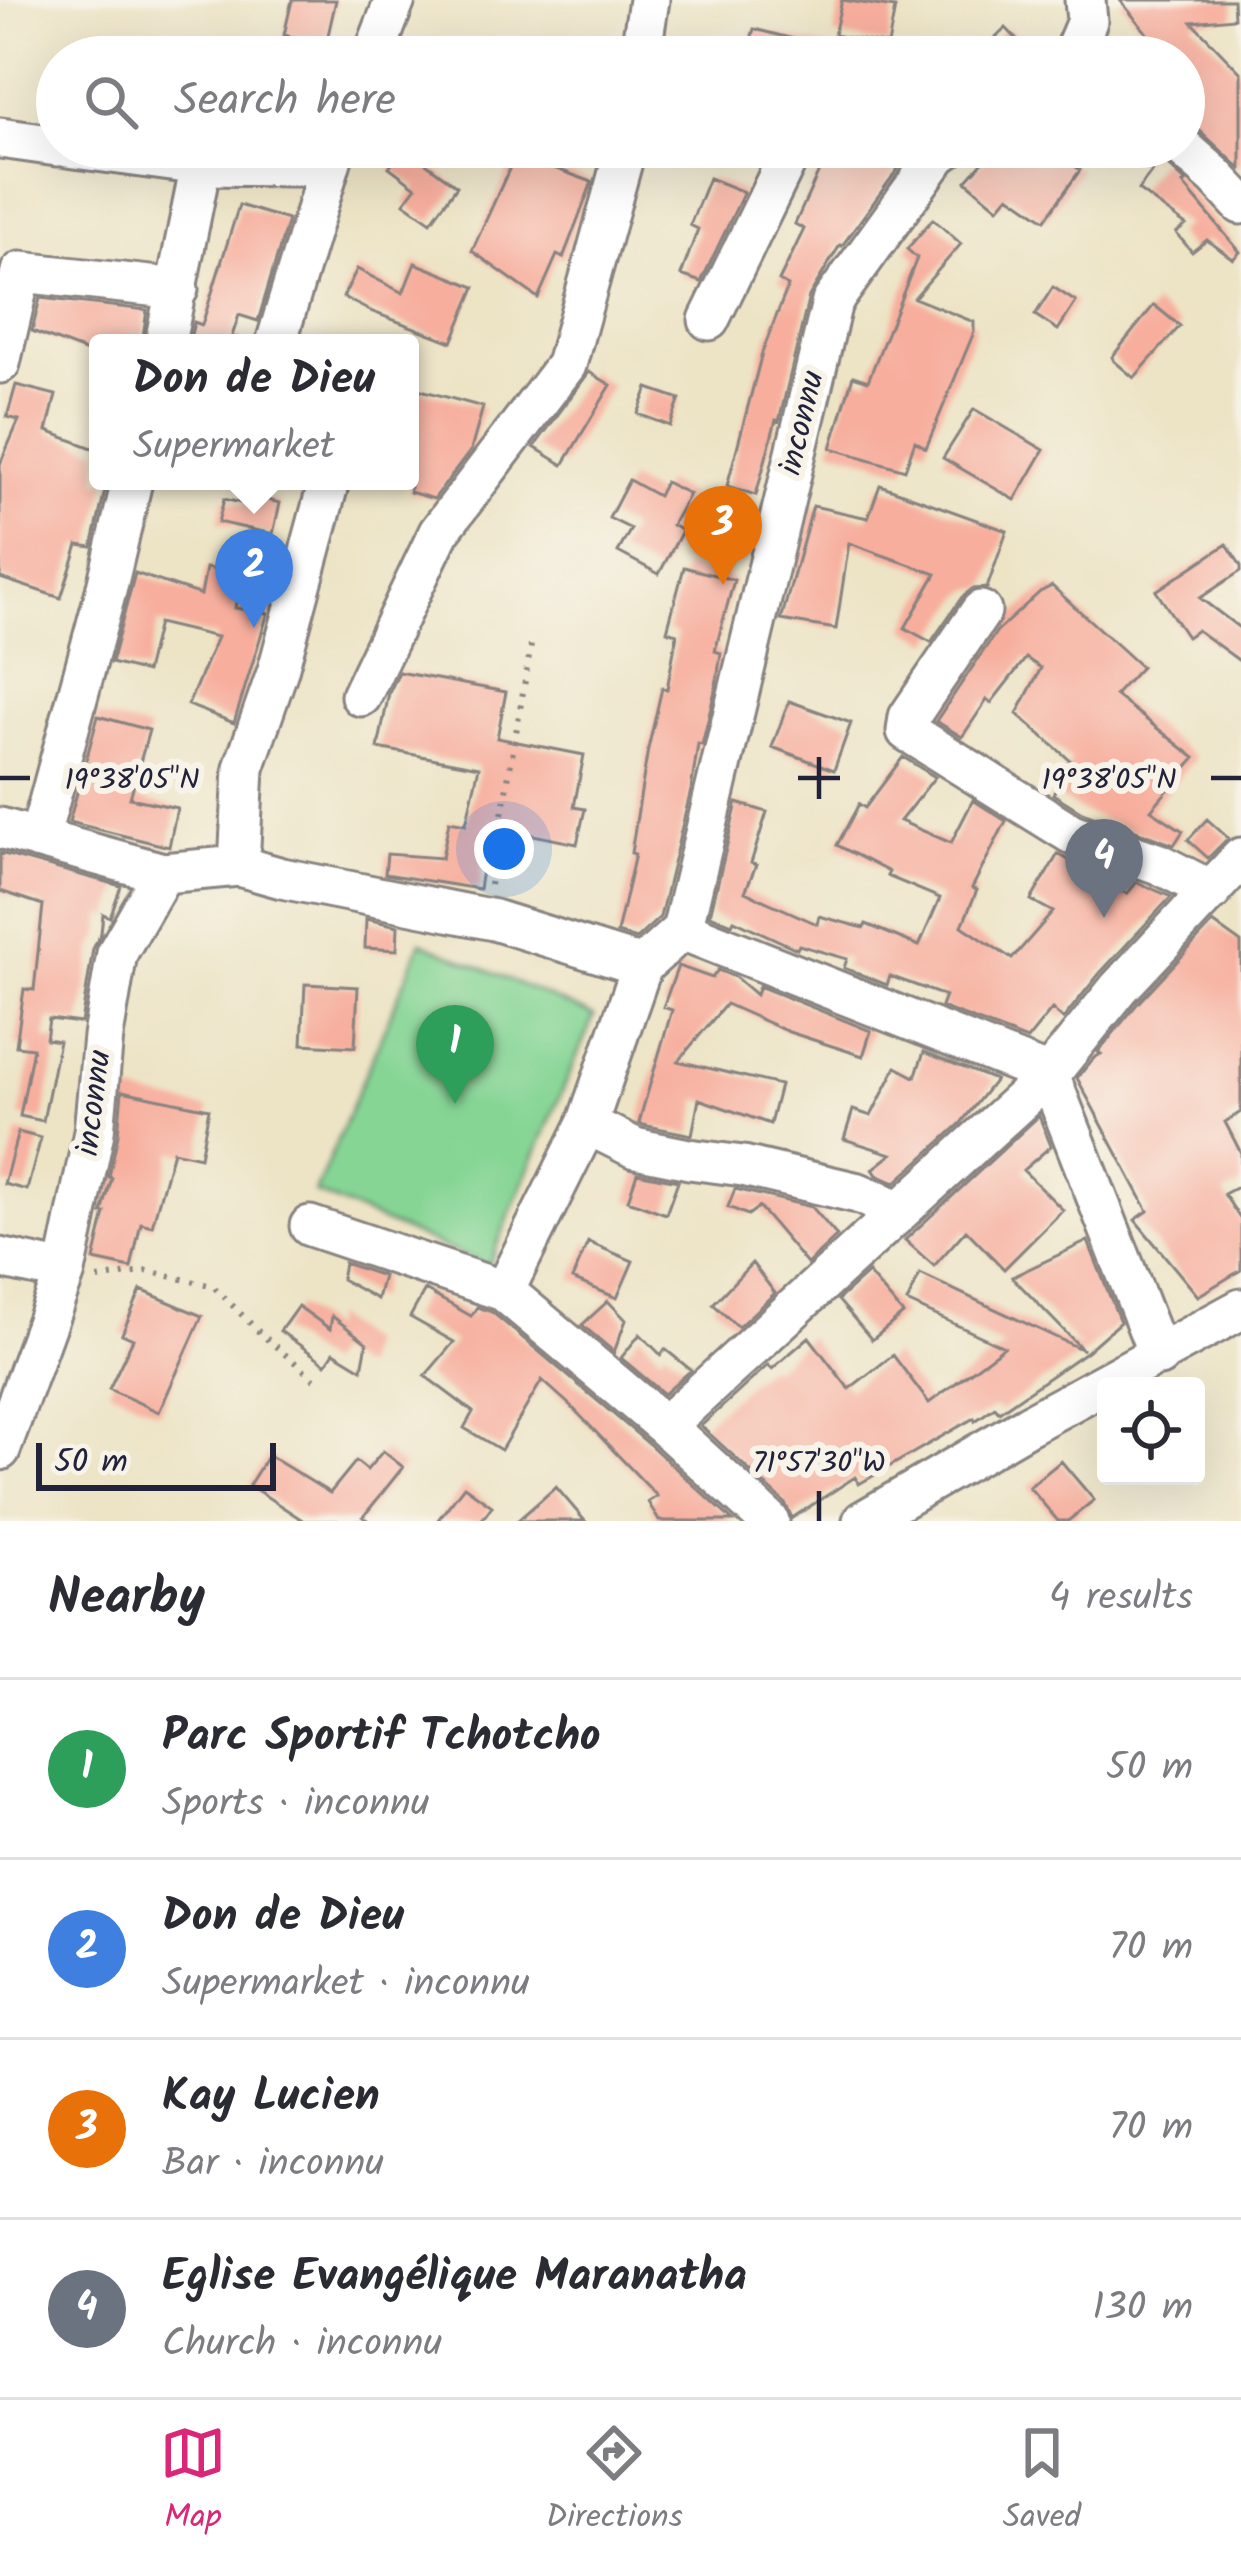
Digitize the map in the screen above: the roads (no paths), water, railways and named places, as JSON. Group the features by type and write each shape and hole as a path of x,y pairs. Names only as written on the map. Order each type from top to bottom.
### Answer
{"street":[{"path":"381,36 395,0"},
{"path":"643,36 649,0"},
{"path":"1081,36 1087,22 1085,0"},
{"path":"0,138 36,143"},
{"path":"1205,167 1241,204"},
{"path":"167,334 201,168"},
{"path":"279,334 329,168"},
{"path":"361,697 440,532 566,364 620,168"},
{"path":"709,320 784,168"},
{"name":"inconnu","path":"682,930 832,302 923,168"},
{"path":"0,363 10,272 178,289"},
{"path":"39,839 130,490"},
{"path":"239,866 244,769 278,670 326,490"},
{"path":"981,611 908,717 907,731 1072,834 1159,864 1213,891"},
{"path":"0,828 163,873 239,866 483,918 642,966"},
{"path":"665,1426 1049,1075 1119,988 1241,858"},
{"name":"inconnu","path":"0,1450 65,1272 94,1132 118,953 163,873"},
{"path":"504,1291 587,1124 642,966 682,930 1049,1075 1159,1356"},
{"path":"587,1124 635,1148 858,1192 900,1211"},
{"path":"310,1226 504,1291 769,1521"},
{"path":"0,1258 65,1272"},
{"path":"863,1521 1241,1309"}],"place":[{"name":"Kay Lucien","path":"723,585"},
{"name":"Don de Dieu","path":"254,628"},
{"name":"Eglise Evangélique Maranatha","path":"1104,918"},
{"name":"Parc Sportif Tchotcho","path":"455,1104"}]}
